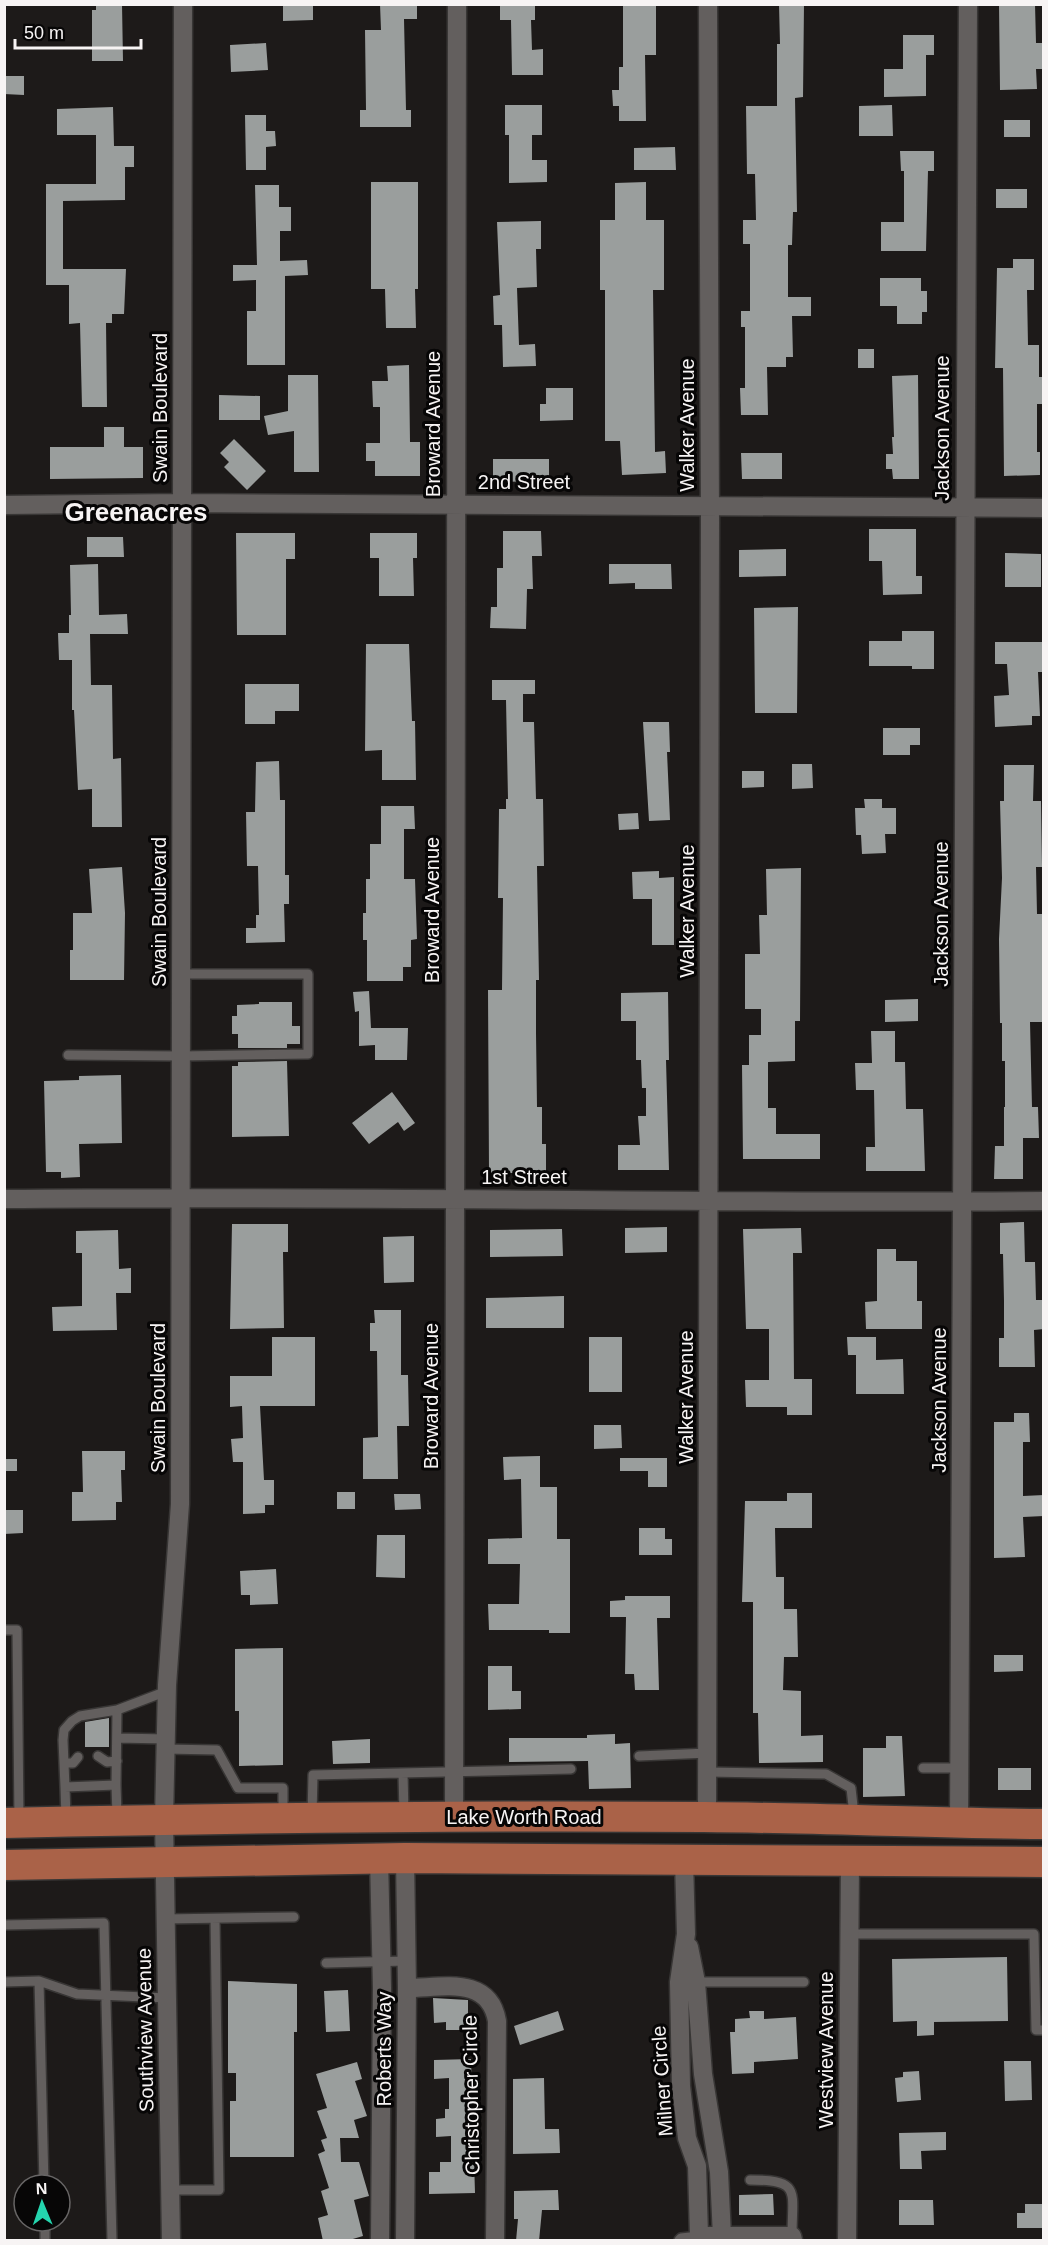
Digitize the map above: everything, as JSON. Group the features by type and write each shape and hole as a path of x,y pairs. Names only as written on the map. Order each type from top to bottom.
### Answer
{"main road":[{"name":"Lake Worth Road","path":"12,1822 454,1816 708,1817 1044,1824"},
{"path":"619,1860 670,1842 708,1817"},
{"name":"Lake Worth Road","path":"4,1865 392,1858 1044,1862"}],"street":[{"name":"Swain Boulevard","path":"164,1819 166,1691 180,1504 183,4"},
{"name":"Broward Avenue","path":"454,1816 457,4"},
{"name":"Walker Avenue","path":"708,4 710,506 708,1817"},
{"name":"Jackson Avenue","path":"959,1824 968,4"},
{"name":"2nd Street","path":"4,505 182,503 1044,508"},
{"name":"1st Street","path":"4,1199 181,1197 1044,1201"},
{"name":"Southview Avenue","path":"164,1819 171,2241"},
{"name":"Roberts Way","path":"392,1858 406,1961 407,1988 405,2241"},
{"name":"Roberts Way","path":"380,2241 381,1962 392,1858"},
{"name":"Milner Circle","path":"684,1860 693,2087 687,2138 697,2166 699,2236"},
{"name":"Westview Avenue","path":"847,2241 850,1861"},
{"name":"Christopher Circle","path":"407,1988 470,1987 481,1992 495,2010 497,2033 495,2241"},
{"name":"Milner Circle","path":"693,2087 719,2172 722,2237"},
{"path":"699,2236 792,2238"}],"lane":[{"path":"68,1055 308,1054 308,974 181,974"},
{"path":"4,1630 16,1630 12,1822"},
{"path":"66,1821 64,1787 73,1762 64,1730 80,1716 117,1710 166,1691"},
{"path":"117,1710 117,1738 105,1761 116,1785 117,1820"},
{"path":"117,1738 217,1750 238,1788 283,1788 298,1818"},
{"path":"639,1756 708,1753"},
{"path":"923,1768 959,1768"},
{"path":"298,1818 313,1775 571,1769"},
{"path":"708,1772 826,1774 851,1788 855,1821"},
{"path":"403,1773 404,1817"},
{"path":"64,1787 116,1785"},
{"path":"165,1919 294,1917"},
{"path":"171,2190 219,2190 215,1918"},
{"path":"4,1925 104,1923 112,2241"},
{"path":"849,1934 1034,1934 1036,2030 1044,2030"},
{"path":"326,1963 406,1961"},
{"path":"4,1982 39,1981 77,1994 106,1997 167,1998"},
{"path":"39,1981 44,2173"},
{"path":"688,1982 804,1982"},
{"path":"750,2180 775,2180 785,2183 792,2191 792,2238"},
{"path":"679,2241 681,2238 699,2236"}],"building":[{"path":"96,4 122,4 123,61 92,61 92,10 96,10"},
{"path":"283,4 313,4 313,20 283,21"},
{"path":"380,4 417,4 417,19 404,19 406,110 411,110 411,127 360,127 360,110 366,110 365,30 381,30"},
{"path":"500,4 535,4 535,20 531,20 532,50 543,49 543,75 512,75 511,20 500,20"},
{"path":"623,4 656,4 656,55 645,55 646,121 619,121 619,106 613,106 612,90 619,90 619,67 623,67"},
{"path":"779,4 804,4 803,97 795,98 797,212 793,212 792,245 788,245 788,297 811,297 811,316 792,316 793,357 786,357 786,367 767,367 768,415 741,415 740,388 745,388 745,327 741,327 741,311 750,311 750,244 743,244 743,220 756,220 755,174 747,174 746,106 777,106"},
{"path":"999,4 1035,4 1036,43 1044,43 1044,69 1036,69 1037,89 1000,90"},
{"path":"903,35 934,35 934,55 926,55 926,96 884,97 884,69 903,69"},
{"path":"266,43 268,70 231,72 230,45"},
{"path":"4,76 24,76 24,95 4,94"},
{"path":"505,105 542,105 542,135 532,135 532,160 547,160 547,182 509,183 509,135 505,135"},
{"path":"892,105 893,136 859,136 859,106"},
{"path":"113,107 114,146 134,146 134,167 125,167 125,200 63,201 63,269 126,269 124,314 112,314 112,323 106,323 107,407 82,407 80,323 69,324 69,285 46,285 46,184 96,184 96,135 57,135 57,109"},
{"path":"245,115 266,115 266,131 275,131 276,146 266,147 266,170 246,170"},
{"path":"1004,120 1030,120 1030,137 1004,137"},
{"path":"675,147 676,170 634,170 634,148"},
{"path":"900,151 934,151 934,171 928,171 926,251 881,251 881,222 904,222 904,171 901,171"},
{"path":"371,182 418,182 416,328 386,328 385,289 371,289"},
{"path":"646,182 646,220 664,220 664,290 653,290 655,452 665,451 666,473 622,475 620,441 605,441 605,290 600,290 600,220 615,220 615,183"},
{"path":"255,185 279,185 279,207 291,207 291,231 280,231 280,261 307,260 308,275 285,276 285,365 247,365 247,311 256,311 256,280 233,281 233,265 257,265"},
{"path":"996,189 1027,189 1027,208 996,208"},
{"path":"541,221 541,249 536,249 537,287 517,288 519,345 535,344 536,366 503,367 502,325 494,325 493,296 500,295 497,222"},
{"path":"1013,259 1034,259 1034,290 1027,290 1028,345 1039,345 1039,377 1044,377 1044,404 1037,404 1037,452 1040,452 1040,475 1004,476 1003,368 995,368 997,268 1013,268"},
{"path":"880,278 921,278 921,291 927,291 927,312 922,312 922,324 897,324 897,306 880,306"},
{"path":"858,349 874,349 874,368 858,368"},
{"path":"409,365 410,442 420,442 420,476 375,476 375,461 366,461 366,443 380,443 380,407 373,407 372,381 388,381 387,366"},
{"path":"288,375 318,375 319,472 294,472 294,431 268,435 264,416 288,411"},
{"path":"918,375 919,479 893,479 892,469 886,469 886,454 893,454 892,376"},
{"path":"546,388 573,388 573,420 540,421 540,404 546,404"},
{"path":"219,395 260,396 260,420 219,420"},
{"path":"104,427 124,427 124,447 143,447 143,478 50,479 50,447 104,447"},
{"path":"234,439 266,471 247,490 224,467 229,462 220,453"},
{"path":"741,453 782,453 782,479 742,479"},
{"path":"493,459 549,459 549,481 493,482"},
{"path":"869,529 916,529 916,576 922,576 922,594 883,595 882,561 869,561"},
{"path":"503,531 541,531 542,556 532,556 533,589 527,589 526,629 490,628 491,607 497,607 497,568 503,568"},
{"path":"236,533 295,533 295,559 286,559 286,635 237,635"},
{"path":"370,533 417,533 417,558 413,558 414,596 379,596 379,558 370,558"},
{"path":"87,537 123,537 124,557 87,557"},
{"path":"786,549 786,576 739,577 739,550"},
{"path":"1005,553 1041,554 1041,587 1005,587"},
{"path":"98,564 99,615 127,614 128,634 90,634 91,685 112,685 113,759 121,758 122,827 92,827 92,789 78,790 74,710 72,710 72,660 59,660 58,633 69,633 70,565"},
{"path":"609,564 671,564 672,589 635,589 635,583 609,584"},
{"path":"798,607 797,713 755,713 754,608"},
{"path":"902,631 934,631 934,669 912,669 912,666 869,666 869,641 902,641"},
{"path":"995,642 1044,642 1044,672 1038,672 1040,716 1032,716 1032,725 995,727 994,696 1009,695 1007,664 995,664"},
{"path":"366,644 409,644 412,721 415,721 416,780 382,780 382,750 365,751"},
{"path":"492,680 535,680 535,694 523,694 523,722 534,722 536,799 543,799 544,866 537,866 539,980 536,980 536,1033 537,1107 542,1107 542,1144 546,1144 546,1173 489,1173 488,990 502,990 503,898 498,898 499,809 506,809 506,799 508,799 506,700 492,700"},
{"path":"245,684 299,684 299,711 275,711 275,724 245,724"},
{"path":"643,722 669,722 670,752 667,752 670,820 649,821"},
{"path":"883,728 920,728 920,745 910,745 910,755 883,755"},
{"path":"279,761 280,800 285,800 285,875 289,875 289,904 284,904 285,942 246,943 246,928 256,928 256,915 259,915 258,866 247,866 246,812 255,812 256,762"},
{"path":"792,764 812,764 813,788 792,789"},
{"path":"1004,765 1034,765 1033,801 1041,801 1042,867 1036,867 1037,914 1044,914 1044,1022 1030,1022 1032,1107 1038,1107 1039,1138 1023,1138 1023,1179 994,1179 995,1146 1004,1146 1005,1107 1005,1061 1002,1061 1002,1023 1000,1023 999,939 1002,878 1000,801 1004,801"},
{"path":"742,771 764,771 764,787 742,788"},
{"path":"864,799 882,799 882,808 896,808 896,834 885,834 886,853 862,854 861,835 856,835 855,808 865,808"},
{"path":"381,806 414,806 415,829 404,829 404,879 415,879 417,939 411,940 411,967 403,967 403,981 367,981 367,940 363,940 363,913 366,913 366,879 370,879 370,844 381,844"},
{"path":"638,813 639,829 619,830 618,814"},
{"path":"122,867 125,913 124,980 70,980 73,913 92,913 89,869"},
{"path":"801,868 800,1021 795,1021 795,1061 768,1062 768,1108 776,1108 776,1134 820,1134 820,1159 743,1159 742,1065 749,1065 749,1035 761,1035 761,1009 745,1009 745,954 760,954 759,915 767,915 766,869"},
{"path":"659,871 659,878 674,877 674,945 652,945 652,899 633,899 632,872"},
{"path":"369,991 371,1028 408,1028 407,1060 375,1060 375,1045 359,1046 359,1011 355,1012 353,992"},
{"path":"668,992 669,1060 666,1060 669,1170 618,1170 618,1145 640,1145 638,1116 646,1116 646,1088 642,1088 641,1060 636,1060 636,1021 621,1021 621,993"},
{"path":"918,999 918,1021 885,1022 885,1000"},
{"path":"259,1002 292,1002 292,1026 300,1026 300,1044 287,1044 287,1048 238,1048 238,1034 232,1034 232,1016 237,1016 237,1005 259,1004"},
{"path":"871,1031 895,1031 895,1062 905,1062 906,1109 923,1109 925,1171 866,1171 866,1147 875,1147 874,1090 856,1090 855,1063 872,1063"},
{"path":"287,1061 289,1136 232,1137 232,1066 238,1066 238,1062"},
{"path":"121,1075 122,1143 79,1144 80,1177 61,1178 61,1172 46,1172 44,1081 79,1080 79,1076"},
{"path":"392,1092 415,1123 404,1131 398,1122 369,1144 352,1123"},
{"path":"1024,1222 1025,1262 1035,1262 1036,1300 1043,1300 1044,1329 1034,1330 1035,1367 999,1367 999,1338 1004,1338 1003,1254 1000,1254 1000,1223"},
{"path":"232,1224 288,1224 288,1252 283,1252 284,1328 230,1329"},
{"path":"667,1227 667,1252 625,1253 625,1228"},
{"path":"801,1228 802,1253 793,1253 794,1379 812,1379 812,1415 787,1415 787,1407 746,1407 745,1380 769,1380 769,1329 746,1329 743,1229"},
{"path":"562,1229 563,1256 490,1257 490,1230"},
{"path":"118,1230 119,1269 131,1268 131,1293 116,1293 117,1330 53,1331 52,1307 82,1306 82,1253 76,1253 76,1231"},
{"path":"414,1236 414,1282 384,1283 383,1237"},
{"path":"877,1249 896,1249 896,1261 917,1261 917,1301 922,1301 922,1329 866,1329 865,1302 877,1301"},
{"path":"564,1296 564,1328 486,1328 486,1298"},
{"path":"374,1310 401,1310 401,1375 408,1375 409,1426 397,1426 398,1479 363,1479 363,1438 378,1437 377,1351 370,1351 370,1323 375,1323"},
{"path":"272,1337 315,1337 315,1406 260,1406 264,1480 274,1480 274,1505 265,1505 265,1513 243,1514 243,1462 233,1462 231,1439 243,1438 242,1406 230,1407 230,1376 272,1376"},
{"path":"589,1337 622,1337 622,1392 589,1392"},
{"path":"847,1337 876,1337 876,1360 903,1359 904,1394 856,1394 856,1355 848,1355"},
{"path":"1014,1413 1029,1413 1030,1442 1023,1442 1023,1496 1044,1495 1044,1516 1023,1517 1025,1557 994,1558 994,1422 1014,1422"},
{"path":"594,1425 621,1425 622,1448 594,1449"},
{"path":"82,1451 125,1451 125,1470 121,1470 122,1502 116,1502 116,1520 72,1521 72,1492 83,1492"},
{"path":"540,1456 540,1487 557,1487 557,1539 570,1539 570,1633 549,1633 549,1630 489,1630 488,1604 519,1604 520,1564 488,1564 488,1539 522,1538 521,1479 504,1480 503,1457"},
{"path":"620,1458 667,1458 667,1487 648,1487 648,1471 620,1471"},
{"path":"4,1459 17,1459 17,1471 4,1471"},
{"path":"337,1492 355,1492 355,1509 337,1509"},
{"path":"787,1493 812,1493 812,1528 775,1528 776,1577 784,1577 784,1609 797,1609 798,1657 784,1657 783,1690 801,1691 801,1736 823,1735 823,1762 759,1763 758,1713 753,1713 753,1602 742,1602 745,1501 787,1501"},
{"path":"394,1494 420,1494 421,1509 395,1510"},
{"path":"4,1510 23,1510 23,1533 4,1534"},
{"path":"639,1528 665,1528 665,1539 672,1539 672,1555 639,1555"},
{"path":"377,1535 405,1535 405,1578 376,1577"},
{"path":"276,1569 278,1604 250,1605 250,1595 241,1595 240,1571"},
{"path":"625,1596 670,1596 670,1618 657,1618 659,1690 635,1690 634,1674 625,1674 626,1617 610,1617 610,1601 625,1600"},
{"path":"283,1648 283,1765 239,1766 239,1711 235,1711 235,1649"},
{"path":"994,1655 1023,1655 1023,1671 994,1672"},
{"path":"488,1666 512,1666 512,1691 521,1691 521,1709 488,1710"},
{"path":"109,1718 109,1747 85,1747 85,1722"},
{"path":"615,1734 615,1744 630,1743 631,1788 589,1789 588,1761 509,1762 509,1738 587,1738 587,1735"},
{"path":"886,1736 902,1736 905,1796 863,1797 863,1748 886,1748"},
{"path":"370,1739 370,1763 333,1764 332,1741"},
{"path":"998,1768 1031,1768 1031,1790 998,1790"},
{"path":"1007,1957 1008,2021 934,2022 934,2035 917,2036 917,2021 893,2022 892,1959"},
{"path":"228,1981 297,1984 297,2032 294,2032 294,2157 230,2157 230,2101 236,2101 236,2073 228,2073"},
{"path":"348,1990 350,2031 326,2032 324,1991"},
{"path":"433,1998 468,2000 468,2030 446,2030 446,2022 434,2023"},
{"path":"558,2011 564,2030 520,2045 514,2026"},
{"path":"749,2011 764,2011 764,2019 796,2017 798,2059 754,2062 754,2073 732,2074 730,2032 735,2032 735,2019 750,2018"},
{"path":"471,2059 475,2193 429,2194 429,2172 440,2172 440,2162 451,2162 451,2136 436,2137 436,2119 445,2118 445,2109 449,2109 449,2078 434,2079 434,2060"},
{"path":"1004,2061 1031,2061 1032,2100 1005,2101"},
{"path":"357,2062 362,2079 355,2081 367,2116 354,2120 359,2138 340,2138 341,2162 359,2162 369,2196 354,2200 363,2236 346,2241 323,2241 318,2218 328,2215 321,2191 329,2188 318,2154 325,2151 321,2140 327,2138 317,2111 327,2108 316,2074"},
{"path":"919,2071 921,2100 897,2102 895,2078 903,2077 903,2072"},
{"path":"544,2078 545,2129 559,2129 560,2153 513,2154 513,2079"},
{"path":"946,2132 946,2150 921,2151 922,2169 900,2169 899,2133"},
{"path":"558,2190 559,2210 542,2210 539,2241 516,2241 518,2219 514,2219 514,2191"},
{"path":"773,2194 774,2215 739,2215 739,2195"},
{"path":"899,2200 933,2200 934,2225 899,2225"},
{"path":"1025,2204 1044,2204 1044,2228 1017,2228 1017,2213 1025,2213"}],"district":[{"name":"Greenacres","path":"136,512"}]}
